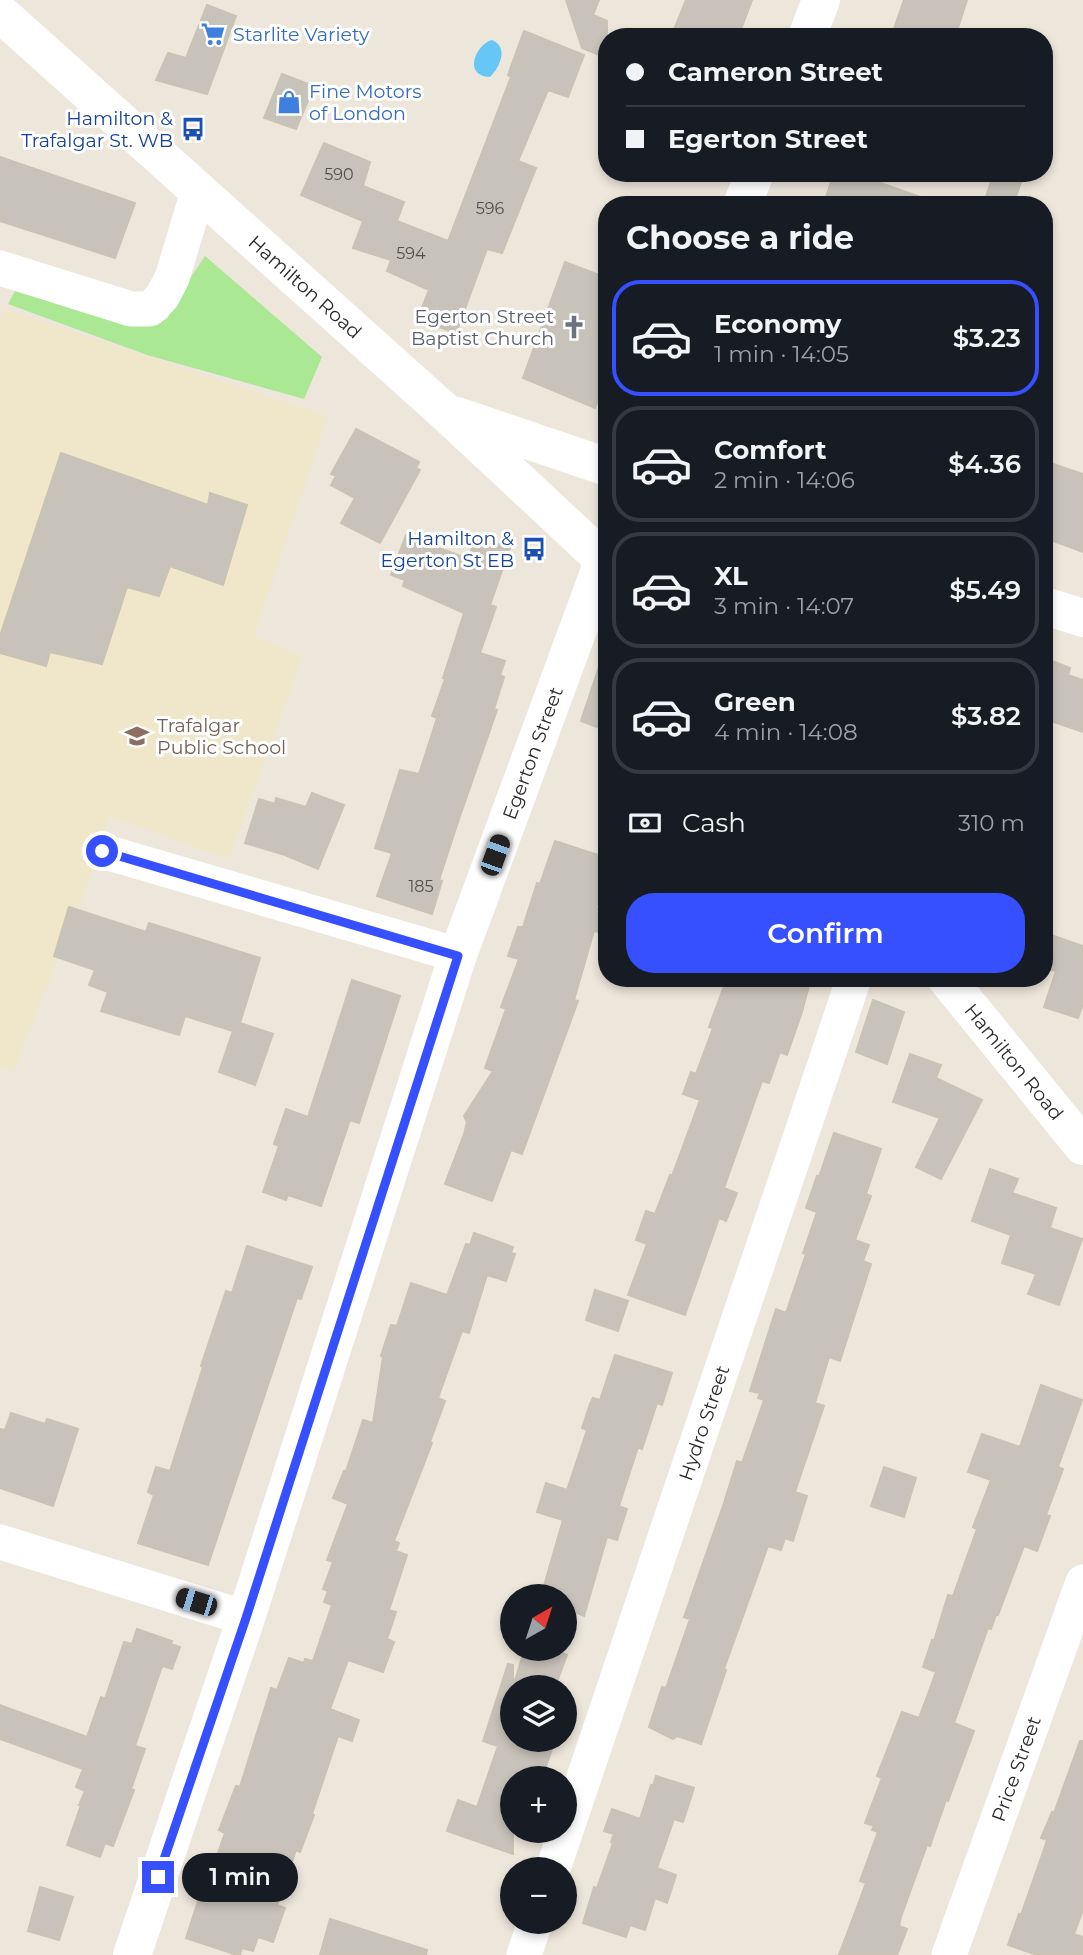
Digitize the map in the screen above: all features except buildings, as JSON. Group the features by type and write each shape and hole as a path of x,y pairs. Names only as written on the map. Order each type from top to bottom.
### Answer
{"street":[{"path":"810,28 821,0"},
{"name":"Hamilton Road","path":"0,13 598,551"},
{"path":"0,268 120,306 150,309 163,297 172,278 198,192"},
{"path":"444,411 598,464"},
{"name":"Egerton Street","path":"132,1955 246,1618 458,956 598,580"},
{"path":"1053,609 1083,618"},
{"path":"102,851 458,956"},
{"name":"Hydro Street","path":"557,1857 851,987"},
{"name":"Hamilton Road","path":"953,987 1083,1146"},
{"path":"0,1542 246,1618"},
{"name":"Price Street","path":"949,1955 1083,1582"},
{"path":"524,1955 531,1934"}],"shaded area":[{"name":"Trafalgar Public School","path":"4,309 328,416 254,636 303,656 229,859 109,816 95,866 13,1072 0,1067 0,320"}],"green space":[{"path":"205,256 322,357 304,399 147,355 8,304 15,291 150,326 167,319"}],"water":[{"path":"492,40 500,47 501,57 490,77 481,75 474,66 481,47"}],"place":[{"name":"Starlite Variety","path":"213,34"},
{"name":"Fine Motors of London","path":"289,102"},
{"name":"Hamilton & Trafalgar St. WB","path":"193,129"},
{"name":"Egerton Street Baptist Church","path":"574,327"},
{"name":"Hamilton & Egerton St EB","path":"534,549"},
{"name":"Trafalgar Public School","path":"137,736"}],"route":[{"path":"102,851 458,956 246,1618 158,1877"}]}
